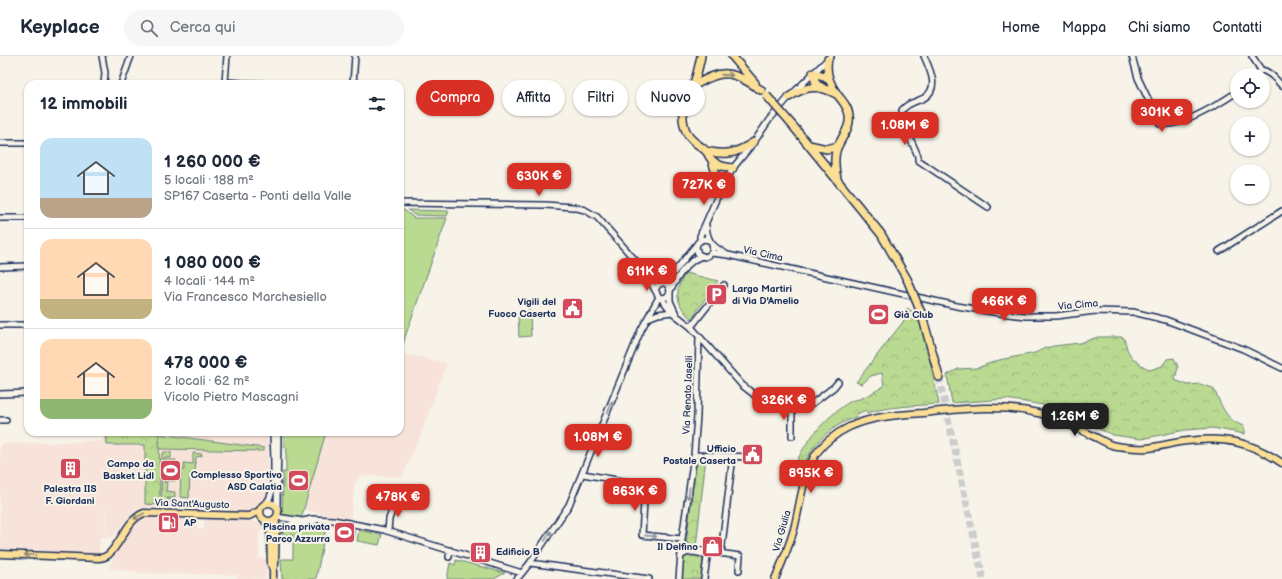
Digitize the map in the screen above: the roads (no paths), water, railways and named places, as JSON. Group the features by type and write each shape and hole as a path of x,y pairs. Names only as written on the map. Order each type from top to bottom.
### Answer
{"highway":[{"path":"694,80 701,56"},
{"path":"732,56 793,126 881,234 907,279 922,315 939,377"},
{"path":"829,58 826,72 837,94 847,108 849,115 849,125 836,153 835,168 838,181"},
{"path":"705,80 712,76 725,73 741,77 763,92"},
{"path":"829,80 821,74 813,73 816,84 837,94"},
{"path":"789,97 800,90 823,88"},
{"path":"683,116 688,135 696,144 706,151 717,164 724,167 733,168"},
{"path":"718,154 737,152 754,142"},
{"path":"808,145 815,148 826,149 838,146"},
{"path":"706,151 727,158 733,168"},
{"path":"712,159 716,174 718,195"}],"main road":[{"name":"Via Giulia","path":"775,579 787,553 807,474 815,455 838,433 866,421 882,417 971,408 1009,408 1039,413 1058,419 1114,446 1146,448 1186,441 1210,439 1233,441 1268,453 1282,462"},
{"path":"273,569 275,564 276,517 278,513 277,508 271,503 266,503 262,505 259,511 260,516 270,527 273,579"},
{"name":"Via Sant'Augusto","path":"0,554 99,558 107,556 137,515 144,513 249,516 259,511"},
{"path":"265,520 271,521 276,517"}],"street":[{"path":"102,56 105,73 104,80"},
{"path":"122,80 131,56"},
{"path":"225,80 227,56"},
{"path":"353,80 355,56"},
{"path":"924,56 931,73 934,86 931,93 902,110 905,125 918,156 918,160 988,208"},
{"path":"1132,56 1138,78 1160,124 1167,125 1190,118 1230,96"},
{"path":"1252,56 1260,68"},
{"path":"702,256 696,252 700,236 718,195 733,168 769,120 789,97 829,58"},
{"path":"1270,74 1282,86"},
{"path":"0,143 24,143"},
{"path":"404,203 545,205 573,207 591,212 644,270 655,290 674,313 691,327 742,385 756,396 766,401 792,405 812,403 834,387 838,382"},
{"path":"1219,251 1282,211"},
{"path":"0,218 24,218"},
{"path":"660,297 668,296 685,267 695,259 702,256 707,256 713,251 706,224"},
{"path":"655,290 658,285 663,283 671,276 698,243 704,239 710,243"},
{"name":"Via Cima","path":"710,243 728,256"},
{"name":"Via Cima","path":"711,253 958,306 1000,313 1033,316 1056,316 1095,311 1133,312 1166,320 1244,349 1282,368"},
{"path":"0,267 24,266"},
{"path":"644,270 668,285 670,301 674,313"},
{"path":"691,327 724,285"},
{"path":"517,579 530,563 569,505 641,330 660,297"},
{"path":"648,318 658,314 674,313"},
{"path":"0,325 24,325"},
{"name":"Via Renato Iaselli","path":"679,579 682,542 694,455 697,416 699,336"},
{"path":"0,394 24,393"},
{"path":"792,405 792,436"},
{"path":"0,420 6,420"},
{"path":"266,503 271,496 273,483 273,436"},
{"path":"277,508 278,436"},
{"path":"694,455 752,457"},
{"path":"721,553 733,456"},
{"path":"583,474 645,485 642,535 682,542 687,548 740,556 739,570"},
{"path":"388,531 389,519 395,503"},
{"path":"276,517 303,521 312,519 333,520 388,531 522,573"},
{"path":"276,532 284,526 290,524 313,523 317,520"},
{"path":"449,557 450,550"},
{"path":"681,556 685,552 688,552 701,553 707,557"},
{"path":"704,579 707,557 712,552"},
{"path":"530,563 649,579"}],"water":[{"name":"Piscina privata Parco Azzurra","path":"337,527 355,530 353,539 335,536"}],"tunnel":[{"path":"939,377 983,579"}],"place":[{"name":"Largo Martiri di Via D'Amelio","path":"717,295"},
{"name":"Vigili del Fuoco Caserta","path":"572,308"},
{"name":"Già Club","path":"879,315"},
{"name":"Ufficio Postale Caserta","path":"752,455"},
{"name":"Palestra IIS F. Giordani","path":"70,469"},
{"name":"Campo da Basket Lidl","path":"170,470"},
{"name":"Complesso Sportivo ASD Calatia","path":"298,481"},
{"name":"AP","path":"168,523"},
{"name":"Piscina privata Parco Azzurra","path":"345,533"},
{"name":"Il Delfino","path":"713,547"},
{"name":"Edificio B","path":"480,552"}]}
